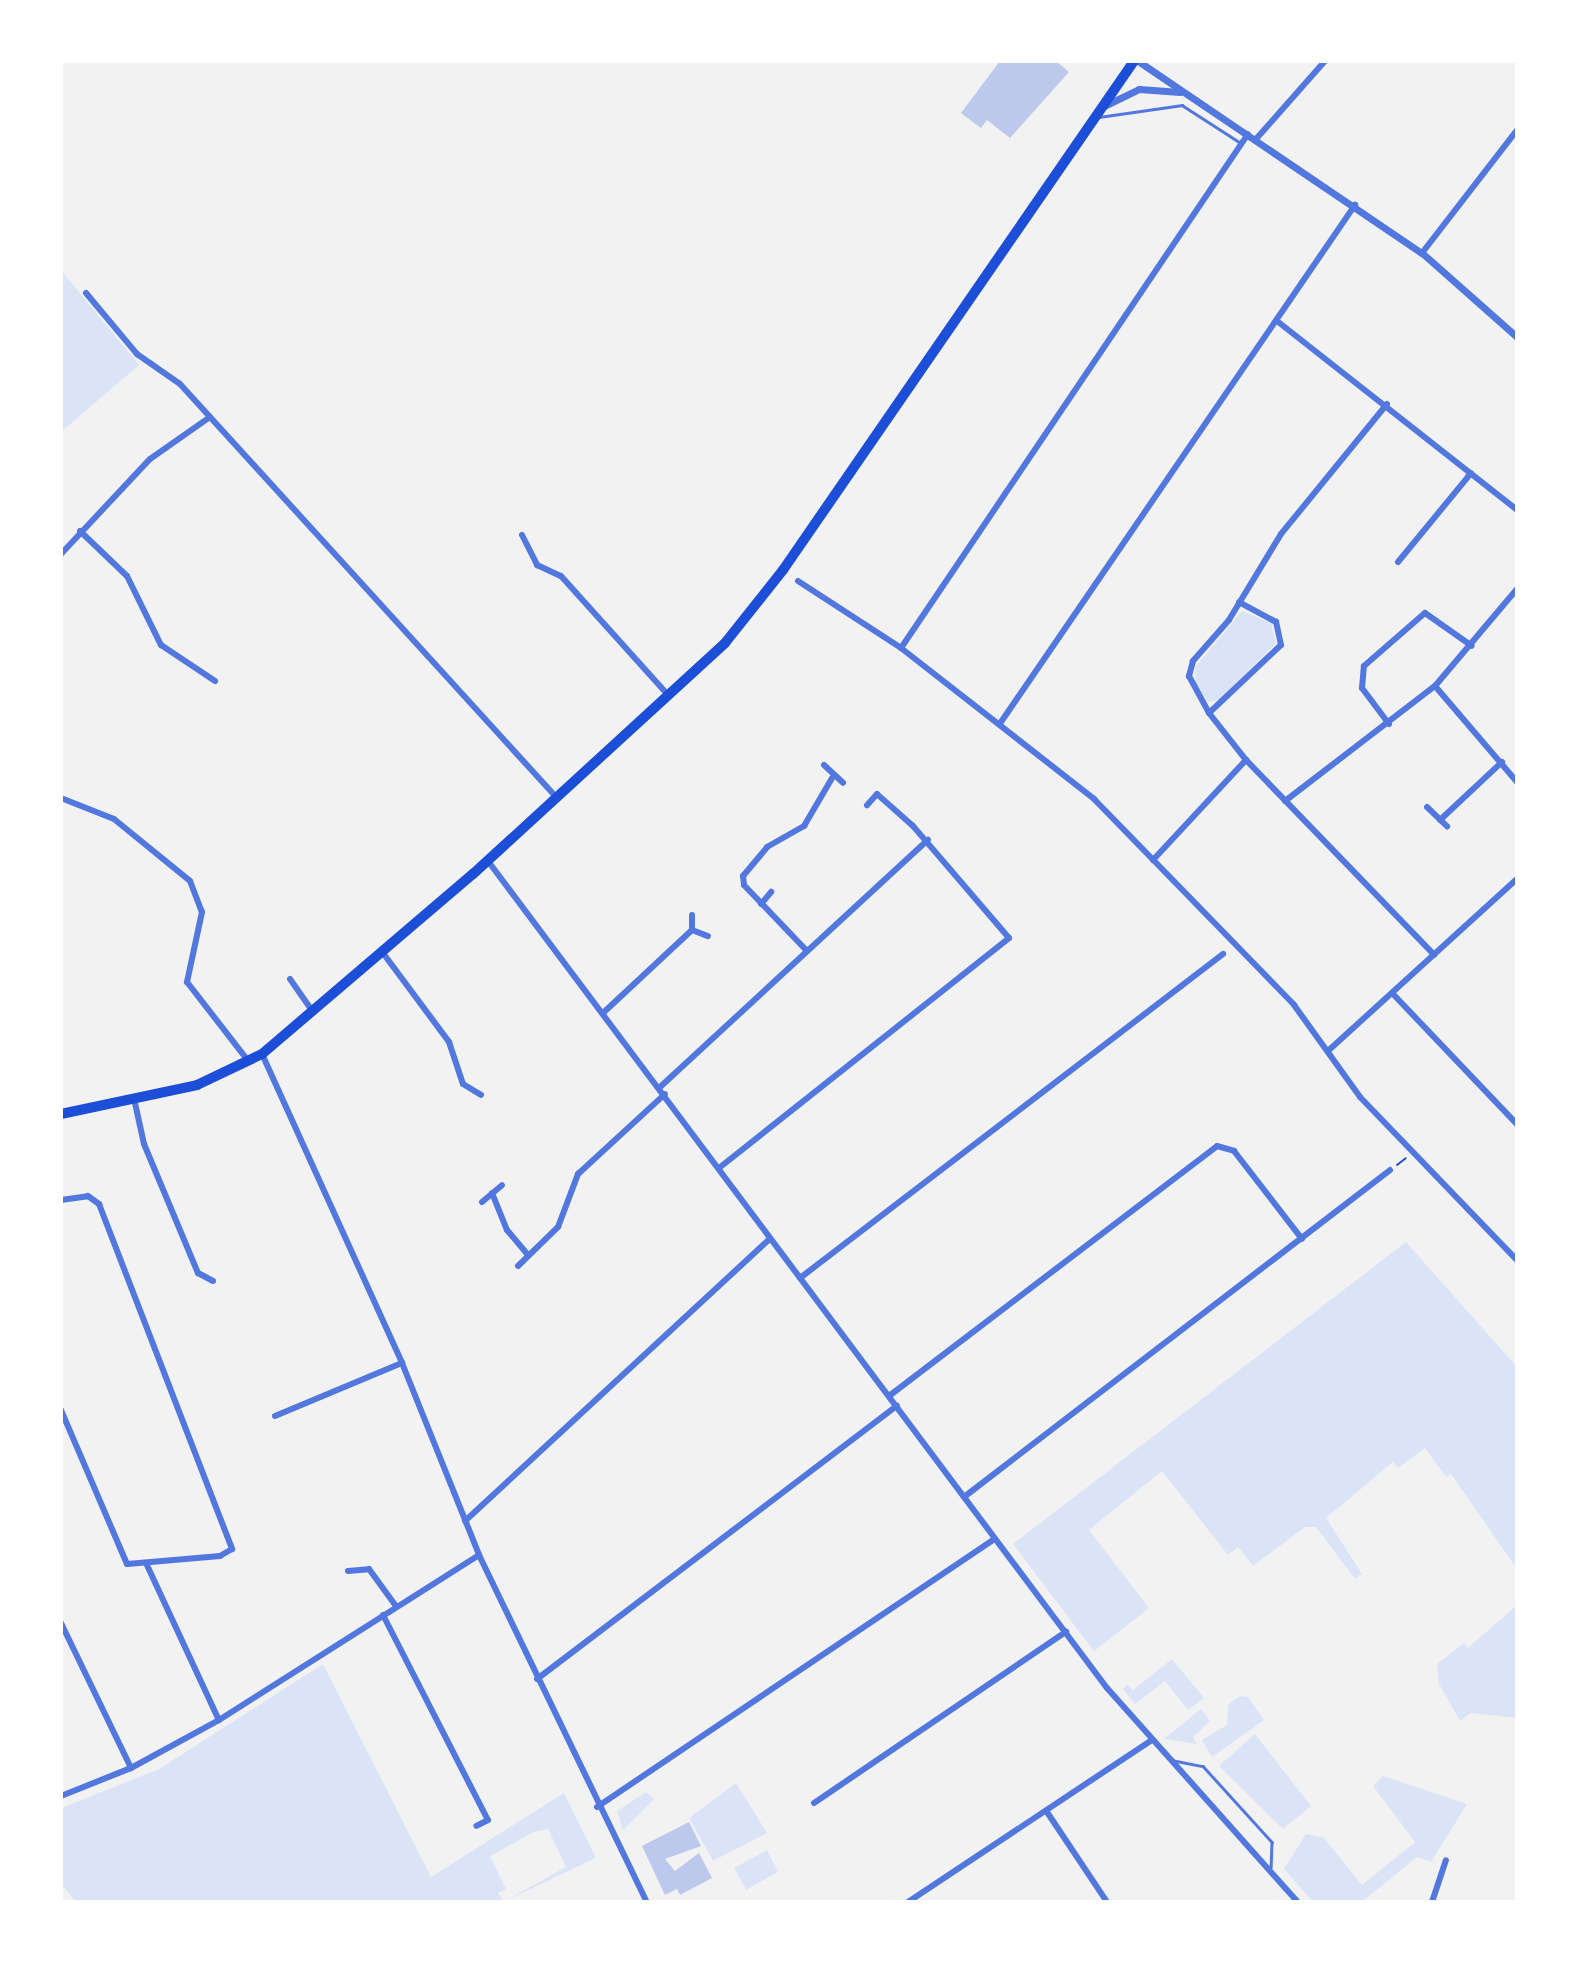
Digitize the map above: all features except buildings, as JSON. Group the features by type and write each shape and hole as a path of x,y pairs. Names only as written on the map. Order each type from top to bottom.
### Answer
{"highway":[{"path":"61,1114 135,1103 249,1062 262,1054 488,861 725,643 783,570 1092,115 1136,61"}],"street":[{"path":"1136,61 1355,205 1422,253 1517,337"},
{"path":"1256,139 1325,61"},
{"path":"1092,115 1146,88 1191,96"},
{"path":"1422,253 1517,131"},
{"path":"901,648 1248,134"},
{"path":"1001,722 1355,205"},
{"path":"86,293 137,354 180,384 210,416 557,799"},
{"path":"1277,321 1387,404 1517,510"},
{"path":"1387,404 1281,534 1239,602 1190,667 1192,686 1209,713 1247,760 1434,955"},
{"path":"61,554 150,459 210,416"},
{"path":"1398,562 1471,474"},
{"path":"80,531 127,576 161,645 215,681"},
{"path":"522,535 537,565 561,576 669,696"},
{"path":"798,581 901,648 1001,722 1094,799 1329,1050 1360,1097 1517,1260"},
{"path":"1285,801 1389,724 1435,686 1472,646 1517,589"},
{"path":"1209,713 1281,645 1276,622 1239,602"},
{"path":"1389,724 1359,680 1382,649 1425,613 1472,646"},
{"path":"1435,686 1517,782"},
{"path":"1153,860 1247,760"},
{"path":"1440,820 1502,762"},
{"path":"824,765 832,778 843,783"},
{"path":"807,951 744,885 745,868 804,826 832,778"},
{"path":"719,1168 1009,937 928,840 877,794 867,805"},
{"path":"61,798 114,819 190,881 202,912 187,982 249,1062"},
{"path":"1427,807 1447,826"},
{"path":"660,1088 928,840"},
{"path":"488,861 665,1094 769,1239 897,1406 994,1539 1150,1741 1298,1902"},
{"path":"1329,1050 1517,880"},
{"path":"761,904 772,892"},
{"path":"603,1013 692,930 692,915"},
{"path":"692,930 708,936"},
{"path":"383,953 449,1042 463,1084 481,1095"},
{"path":"800,1278 1223,954"},
{"path":"290,979 313,1013"},
{"path":"1394,994 1517,1124"},
{"path":"262,1054 401,1363 479,1555 597,1807 647,1902"},
{"path":"518,1266 558,1227 578,1174 665,1094"},
{"path":"135,1103 144,1144 192,1261 204,1281 214,1281"},
{"path":"889,1396 1217,1146 1234,1151 1302,1240"},
{"path":"964,1497 1390,1170"},
{"path":"482,1202 502,1185"},
{"path":"492,1194 507,1230 528,1255"},
{"path":"61,1200 88,1196 99,1204 234,1543 220,1556 146,1563 122,1560 61,1410"},
{"path":"465,1521 769,1239"},
{"path":"275,1416 401,1363"},
{"path":"537,1679 897,1406"},
{"path":"597,1807 994,1539"},
{"path":"61,1796 131,1768 219,1720 479,1555"},
{"path":"146,1563 219,1720"},
{"path":"348,1571 369,1569 396,1606"},
{"path":"383,1615 488,1820 476,1826"},
{"path":"61,1623 131,1768"},
{"path":"814,1802 1066,1632"},
{"path":"908,1902 1150,1741"},
{"path":"1047,1812 1107,1902"},
{"path":"1432,1902 1446,1860"}],"lane":[{"path":"1092,115 1182,105 1241,143"},
{"path":"1168,1760 1203,1766 1272,1842 1270,1872"}],"path":[{"path":"1390,1170 1413,1153"}],"shaded area":[{"path":"61,270 139,365 61,432"},
{"path":"1242,611 1271,623 1276,643 1219,700 1208,702 1196,683 1195,667"},
{"path":"1406,1242 1517,1367 1517,1569 1451,1474 1446,1477 1425,1448 1398,1468 1393,1462 1326,1518 1362,1574 1355,1579 1316,1527 1305,1527 1253,1566 1238,1547 1228,1555 1162,1471 1089,1530 1149,1608 1094,1651 1013,1544"},
{"path":"1517,1605 1517,1718 1471,1713 1460,1721 1439,1684 1437,1664 1464,1643 1468,1648"},
{"path":"1172,1659 1204,1698 1188,1710 1165,1681 1135,1704 1123,1689 1127,1684 1133,1690"},
{"path":"323,1664 431,1877 564,1793 596,1858 505,1901 566,1867 548,1829 534,1832 490,1856 506,1889 498,1893 504,1902 76,1902 61,1884 61,1808 159,1769"},
{"path":"1240,1696 1248,1697 1264,1720 1212,1757 1202,1740 1227,1725 1228,1705"},
{"path":"1201,1709 1210,1721 1193,1737 1197,1744 1164,1739"},
{"path":"1255,1734 1311,1806 1283,1829 1219,1766"},
{"path":"1383,1776 1467,1804 1431,1862 1417,1857 1362,1902 1313,1902 1284,1869 1306,1834 1324,1838 1362,1885 1415,1842 1373,1786"},
{"path":"736,1783 767,1833 713,1861 689,1818"},
{"path":"646,1792 654,1799 623,1830 617,1811"},
{"path":"767,1850 778,1872 746,1890 734,1868"}]}
